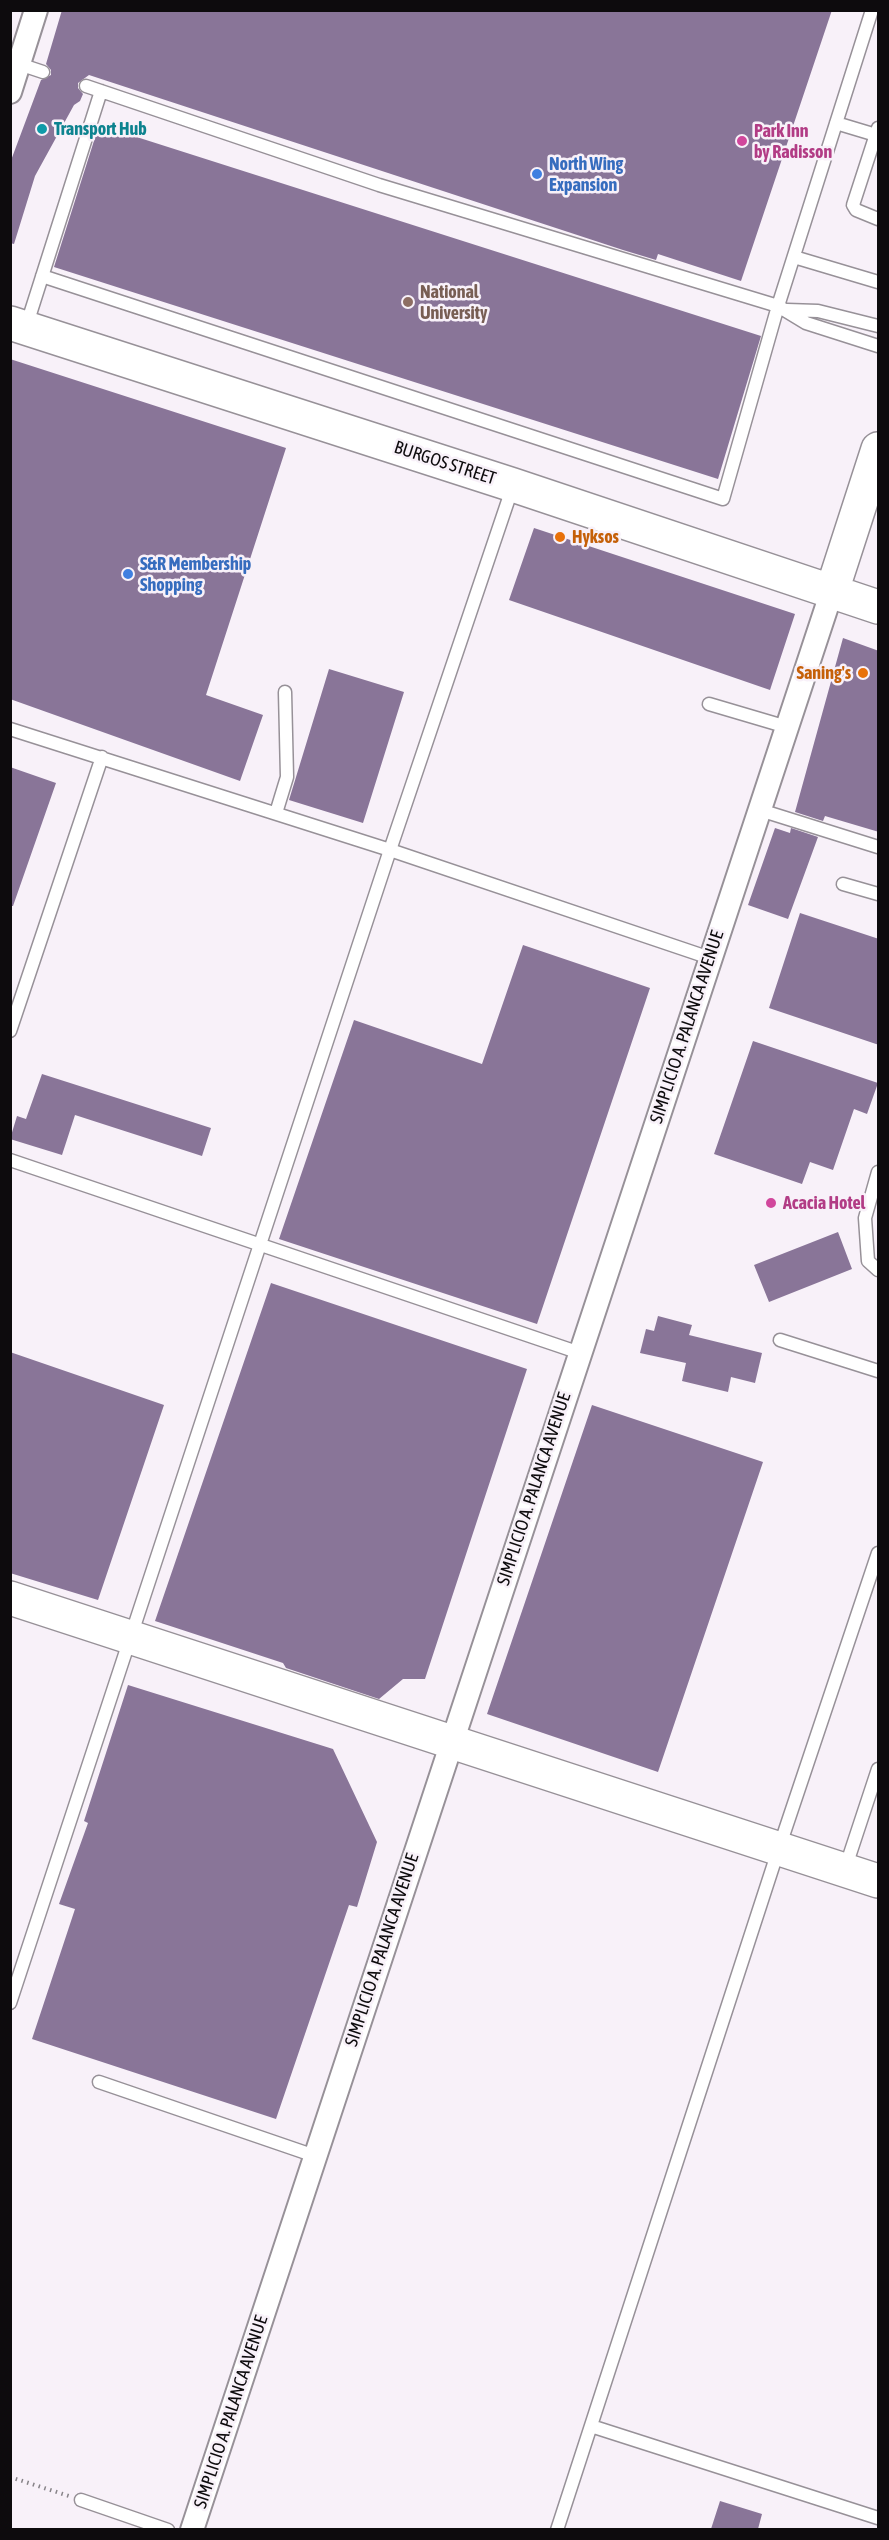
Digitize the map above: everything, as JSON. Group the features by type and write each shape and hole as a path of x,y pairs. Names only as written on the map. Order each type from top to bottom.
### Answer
{"street":[{"path":"10,92 36,10"},
{"name":"BURGOS STREET","path":"18,325 513,484 879,607"},
{"name":"SIMPLICIO A. PALANCA AVENUE","path":"192,2529 879,449"},
{"path":"10,1598 879,1881"}],"lane":[{"path":"42,276 723,499 783,308 794,257 872,10"},
{"path":"20,64 43,72"},
{"path":"86,86 101,91 122,92 379,185 783,308 818,310 879,326"},
{"path":"18,325 42,276 101,91"},
{"path":"836,123 877,131 853,205 856,210 879,219"},
{"path":"794,257 879,282"},
{"path":"783,308 806,323 879,346"},
{"path":"10,2003 513,484"},
{"path":"276,813 287,777 285,692"},
{"path":"708,704 787,727"},
{"path":"10,729 390,850 710,958"},
{"path":"10,1031 102,757"},
{"path":"760,810 879,847"},
{"path":"843,884 879,894"},
{"path":"10,1160 580,1353"},
{"path":"879,1172 865,1218 868,1261 879,1270"},
{"path":"780,1340 879,1371"},
{"path":"557,2529 779,1848 879,1553"},
{"path":"845,1870 879,1769"},
{"path":"99,2082 315,2156"},
{"path":"591,2426 879,2518"},
{"path":"81,2500 168,2529"}],"path":[{"path":"10,2477 81,2500"}],"building":[{"name":"North Wing Expansion","path":"62,10 832,10 741,281 658,254 656,260 623,250 89,75 78,83 78,88 83,94 80,101 74,105 35,176 14,244 10,243 10,163 41,80 51,75 51,70 46,64"},
{"name":"National University","path":"99,125 761,336 718,479 54,267"},
{"name":"S&R Membership Shopping","path":"10,359 286,448 206,695 263,715 240,781 10,699"},
{"path":"534,528 795,614 770,690 509,600"},
{"path":"843,638 879,651 879,832 825,816 823,821 795,812"},
{"path":"329,669 404,692 363,823 289,800"},
{"path":"10,767 56,783 13,906 10,906"},
{"path":"775,828 790,833 791,828 818,837 788,919 748,905"},
{"path":"800,913 879,939 879,1045 769,1008"},
{"path":"523,945 650,988 537,1324 279,1239 354,1020 482,1064"},
{"path":"753,1041 878,1083 867,1114 854,1109 833,1170 810,1162 802,1184 714,1154"},
{"path":"42,1074 211,1128 202,1156 75,1115 62,1155 10,1139 17,1116 26,1119"},
{"path":"838,1232 852,1269 769,1302 754,1265"},
{"path":"271,1283 527,1369 425,1679 403,1679 379,1699 286,1668 283,1663 155,1621"},
{"path":"658,1316 692,1325 689,1335 762,1353 755,1383 731,1377 728,1392 682,1381 686,1363 640,1353 646,1329 654,1331"},
{"path":"10,1352 164,1405 98,1600 10,1573"},
{"path":"592,1405 763,1462 658,1772 487,1714"},
{"path":"128,1685 333,1749 377,1842 357,1907 349,1905 276,2119 32,2039 75,1909 59,1904 88,1823 84,1821"},
{"path":"720,2501 762,2514 758,2529 711,2529"}],"place":[{"name":"Transport Hub","path":"42,129"},
{"name":"Park Inn by Radisson","path":"742,141"},
{"name":"North Wing Expansion","path":"537,174"},
{"name":"National University","path":"408,302"},
{"name":"Hyksos","path":"560,537"},
{"name":"S&R Membership Shopping","path":"128,574"},
{"name":"Saning's","path":"863,673"},
{"name":"Acacia Hotel","path":"771,1203"}]}
